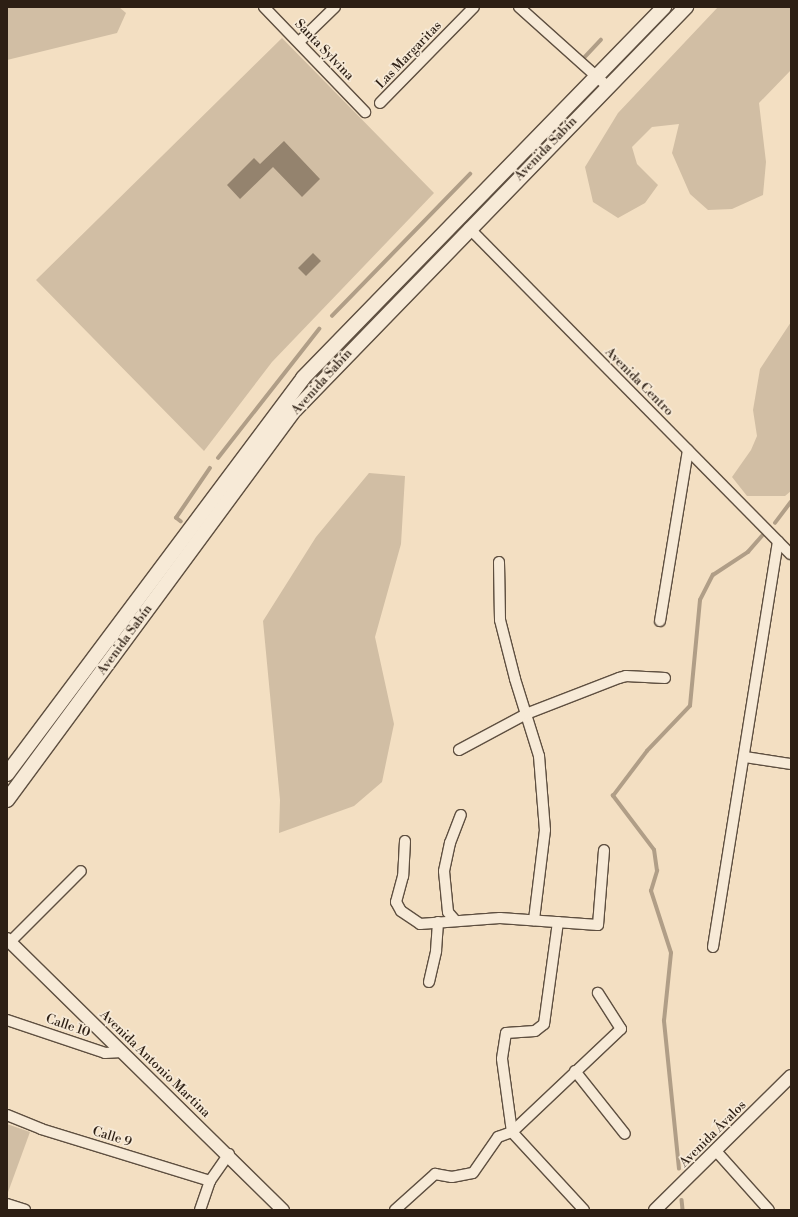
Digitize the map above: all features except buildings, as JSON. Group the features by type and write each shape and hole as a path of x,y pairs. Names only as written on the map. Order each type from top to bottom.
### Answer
{"main road":[{"name":"Avenida Sabín","path":"7,774 303,378 664,7"},
{"name":"Avenida Sabín","path":"7,800 296,410 607,86 686,7"}],"street":[{"name":"Santa Sylvina","path":"264,7 365,112"},
{"path":"299,42 335,7"},
{"name":"Las Margaritas","path":"380,103 474,7"},
{"path":"519,7 607,86"},
{"name":"Avenida Centro","path":"470,228 791,554"},
{"path":"660,621 688,450"},
{"path":"713,947 745,757 778,541"},
{"path":"499,562 500,620 539,756 545,830 534,920"},
{"path":"459,750 526,714 626,676 665,678"},
{"path":"745,757 791,764"},
{"path":"454,919 448,912 444,871 450,843 461,815"},
{"path":"405,841 403,876 396,902 401,911 420,924 454,919 500,918 598,925 604,850"},
{"path":"9,941 81,871"},
{"path":"429,982 436,952 438,922"},
{"path":"558,922 544,1024 535,1032 506,1033 502,1059 512,1132 584,1210"},
{"name":"Avenida Antonio Martina","path":"9,941 229,1154 283,1210"},
{"path":"394,1210 435,1174 452,1177 473,1173 498,1137 512,1132 621,1029 598,993"},
{"name":"Calle 10","path":"7,1020 105,1053 122,1052"},
{"path":"575,1071 625,1134"},
{"name":"Avenida Ávalos","path":"655,1210 791,1076"},
{"name":"Calle 9","path":"7,1115 41,1129 210,1181"},
{"path":"716,1151 769,1210"},
{"path":"200,1210 210,1181 229,1154"},
{"path":"7,1204 25,1210"}],"shaded area":[{"path":"7,7 119,7 126,13 117,33 7,60"},
{"path":"718,7 791,7 791,70 759,103 766,162 763,195 732,209 708,210 690,194 672,153 679,124 652,127 632,147 637,164 658,185 645,203 618,218 593,202 585,167 618,113"},
{"path":"282,38 434,193 272,362 204,451 36,280"},
{"path":"791,322 791,491 785,496 747,496 732,477 751,450 757,436 753,410 760,369"},
{"path":"369,473 405,476 401,544 375,637 394,724 382,782 354,806 279,833 280,800 263,621 316,537"},
{"path":"7,1124 30,1132 7,1195"}],"waterway":[{"path":"583,59 601,40"},
{"path":"332,316 470,174"},
{"path":"218,458 319,329"},
{"path":"181,522 176,518 210,468"},
{"path":"775,523 791,502"},
{"path":"679,1169 664,1021 671,953 651,891 657,871 654,850 613,796 647,751 690,706 700,600 713,575 748,552 762,536"},
{"path":"682,1200 683,1210"}]}
